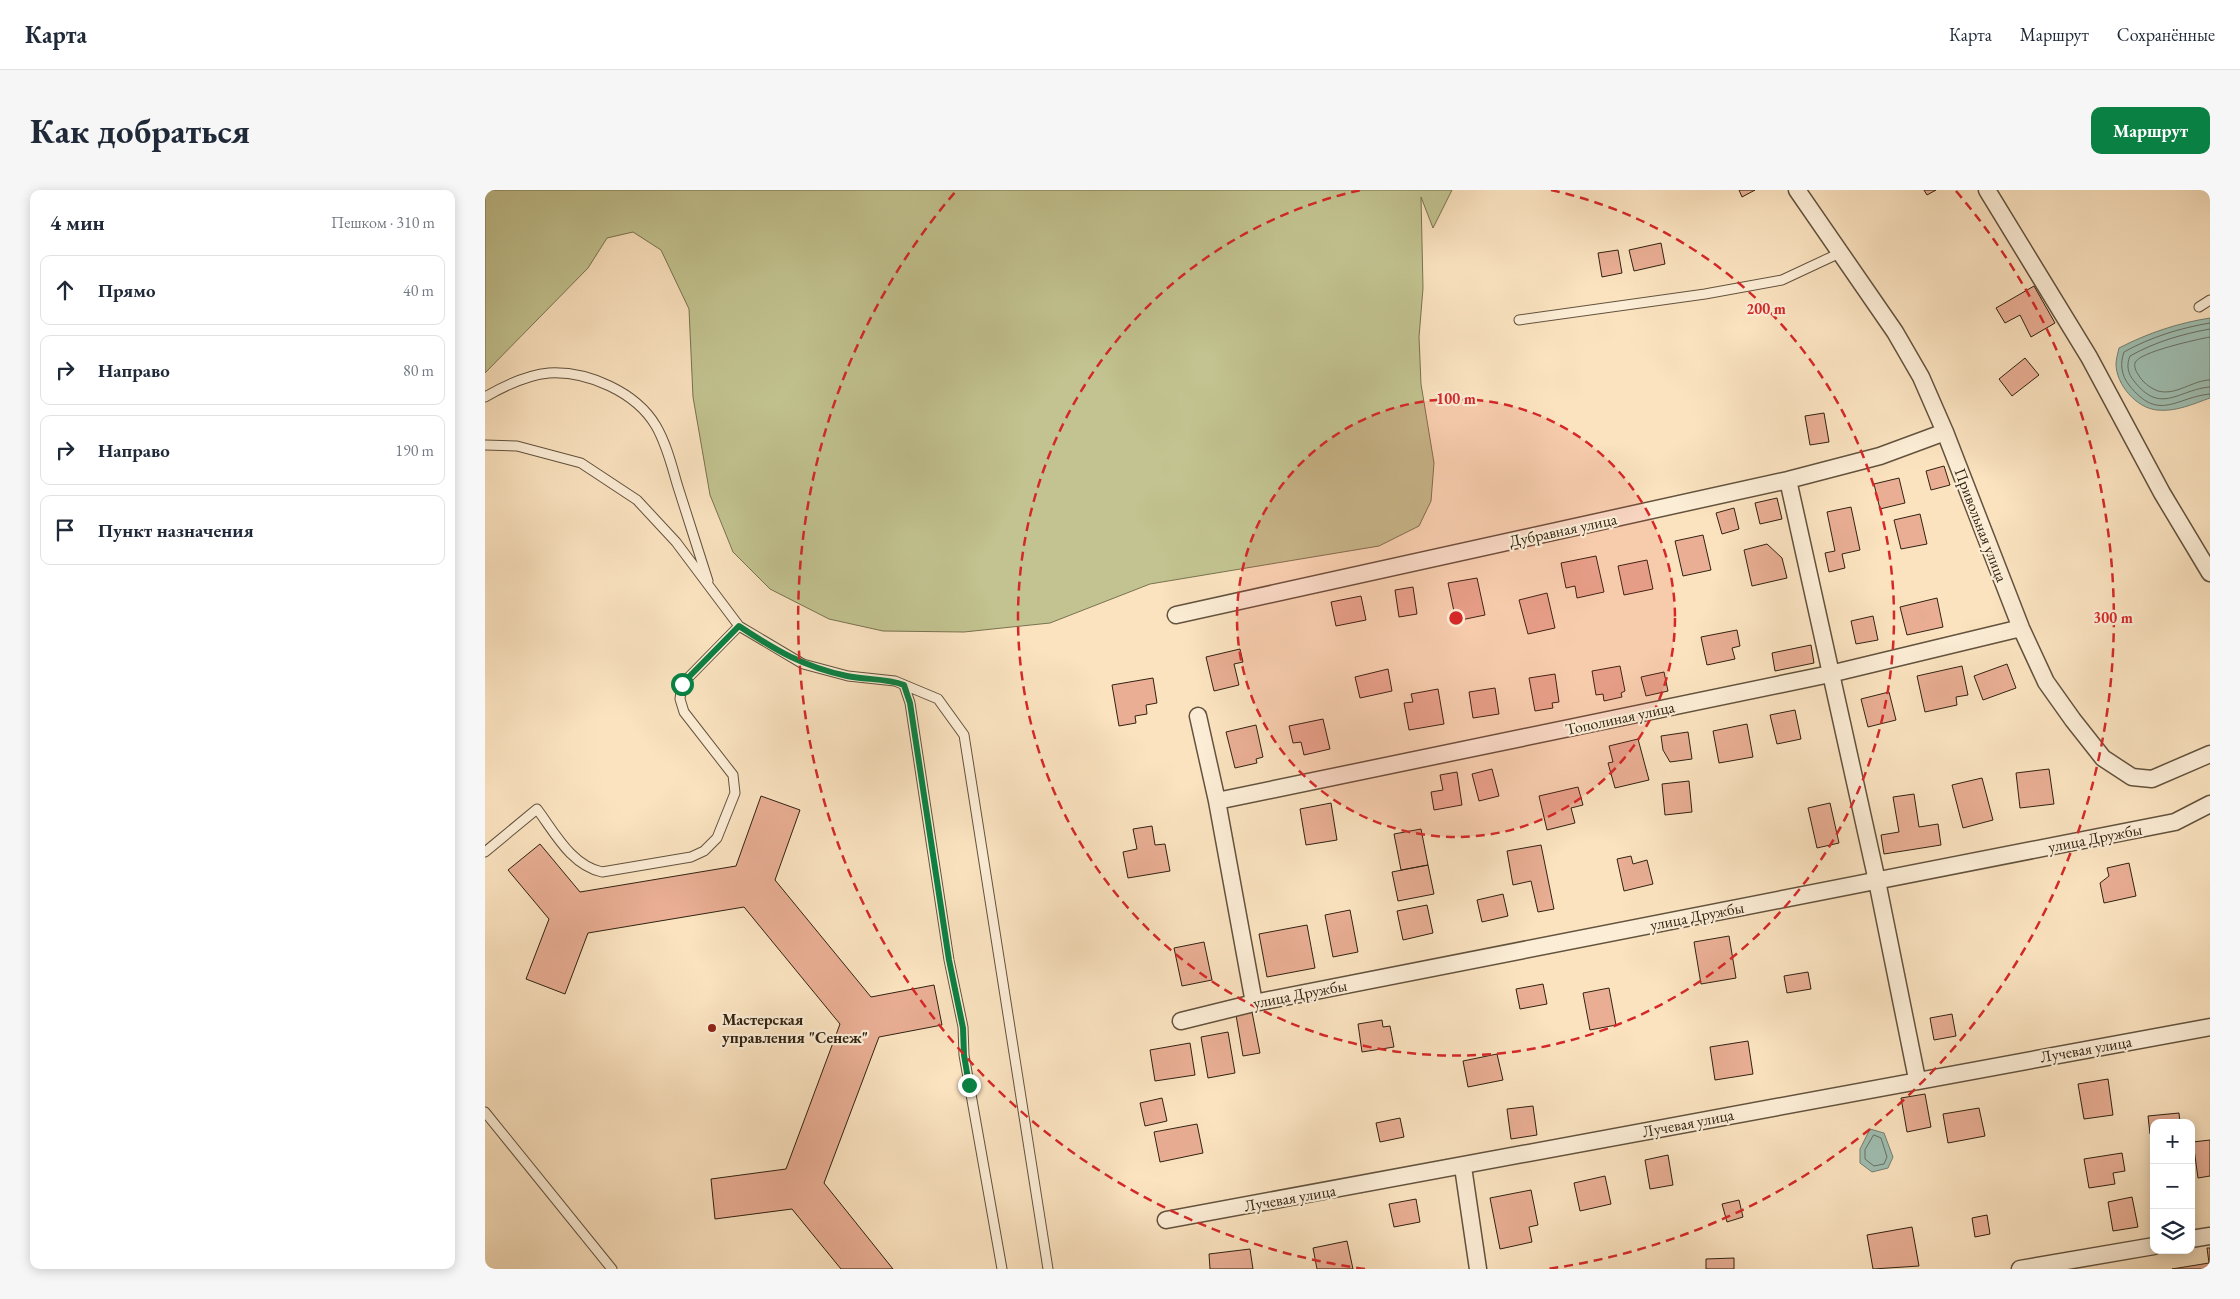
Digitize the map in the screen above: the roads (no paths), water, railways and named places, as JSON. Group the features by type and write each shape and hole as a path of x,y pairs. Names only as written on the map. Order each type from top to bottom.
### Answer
{"street":[{"name":"Привольная улица","path":"1797,190 1842,252 1895,332 1921,377 1945,432 2021,628 2046,682 2073,720 2103,758 2118,770 2132,777 2152,779 2210,754"},
{"path":"1987,190 2089,357 2162,493 2210,573"},
{"name":"Дубравная улица","path":"1177,615 1788,480 1880,456 1945,432"},
{"path":"1788,480 1877,881 1917,1079"},
{"name":"Тополиная улица","path":"1217,801 1830,674 2021,628"},
{"path":"1198,716 1217,801 1254,1003"},
{"name":"улица Дружбы","path":"1181,1020 1254,1003 2175,822 2210,804"},
{"name":"Лучевая улица","path":"1166,1220 1463,1167 1917,1079 2210,1027"},
{"path":"1463,1167 1478,1269"},
{"path":"2195,1238 2210,1236"},
{"path":"2020,1269 2150,1247"}],"lane":[{"path":"1519,320 1705,294 1782,280 1842,252"},
{"path":"2199,307 2210,300"},
{"path":"485,397 509,384 548,373 582,376 615,388 641,407 656,426 668,454 711,588"},
{"path":"485,444 517,446 581,463 637,500 677,542 739,626 803,664 848,676 895,681 938,699 963,735 1048,1269"},
{"path":"485,852 537,809 575,858 588,868 602,872 691,856 704,850 717,838 735,793 733,775 684,712 679,699 682,684 739,626"},
{"path":"904,685 910,703 949,960 963,1028 964,1055 1002,1269"},
{"path":"485,1112 613,1269"}],"water":[{"path":"2210,318 2210,398 2178,409 2164,410 2149,408 2135,400 2123,387 2119,379 2116,362 2119,348 2163,329"},
{"path":"1870,1129 1884,1133 1893,1157 1888,1168 1872,1172 1860,1163 1860,1149"}],"place":[{"name":"Мастерская управления \"Сенеж\"","path":"712,1028"}]}
